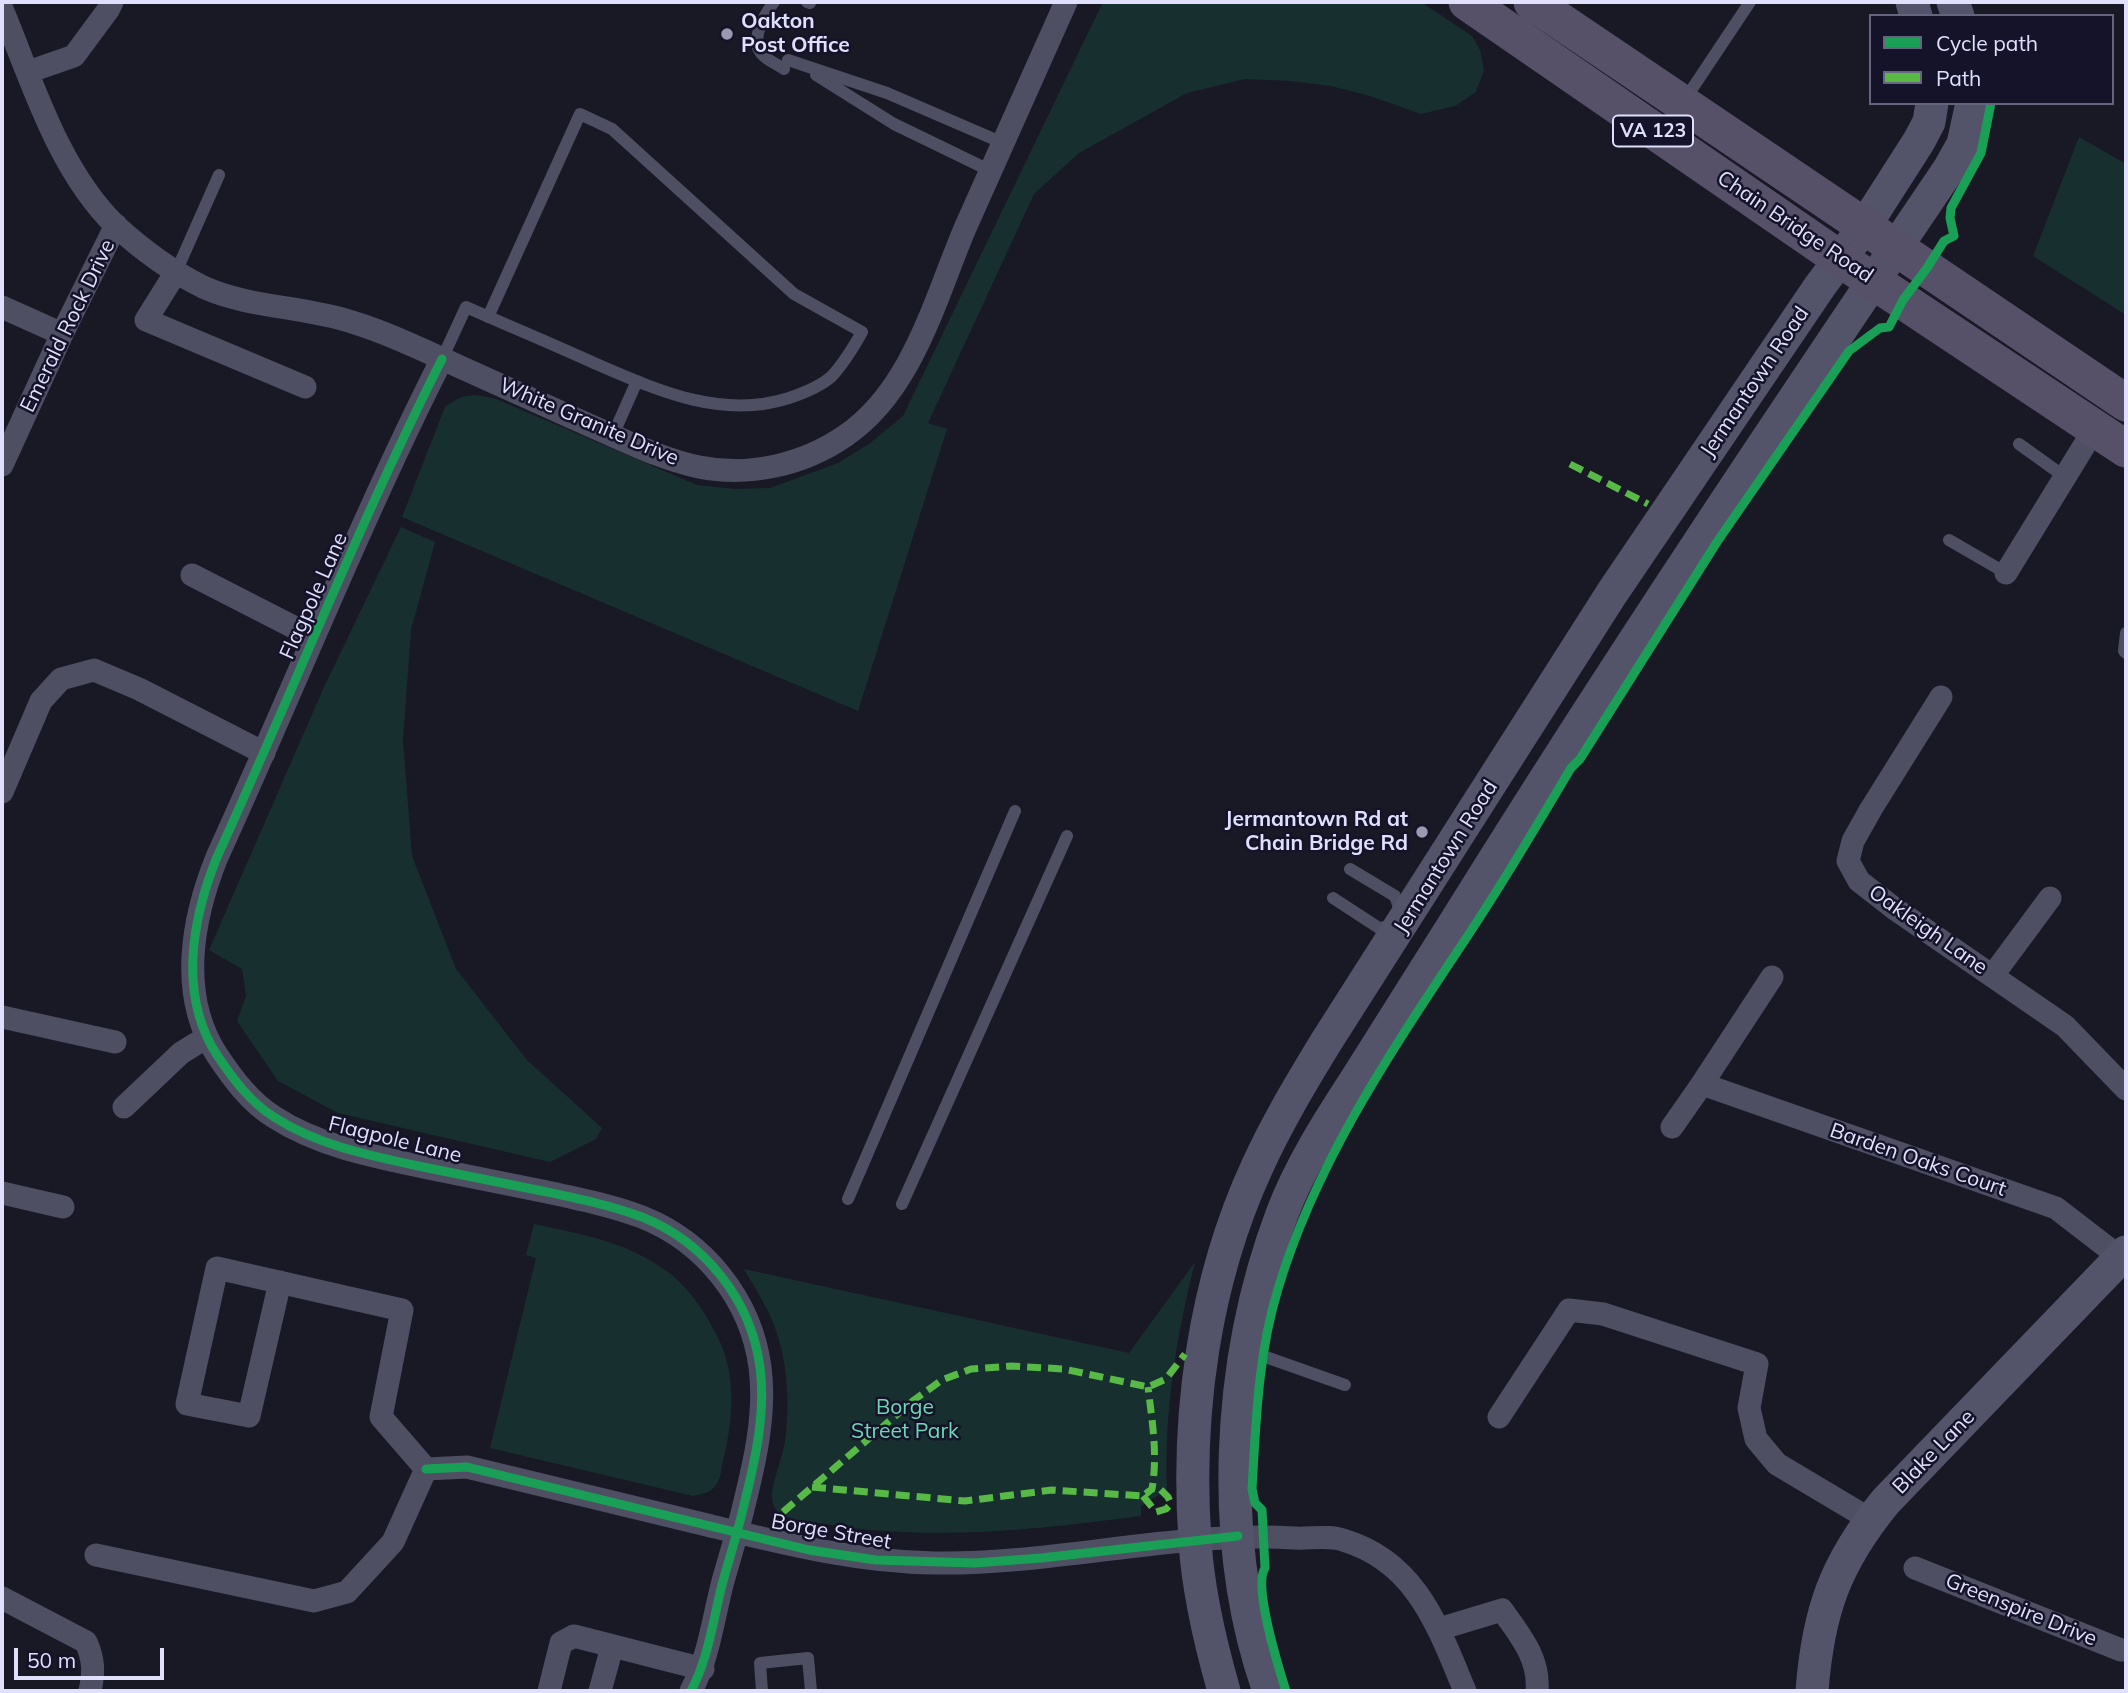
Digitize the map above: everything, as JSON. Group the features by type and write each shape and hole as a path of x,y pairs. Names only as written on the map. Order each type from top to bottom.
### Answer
{"main road":[{"name":"Chain Bridge Road","path":"1467,2 1840,259 2126,449"},
{"name":"Chain Bridge Road","path":"1532,2 2126,402"},
{"name":"Jermantown Road","path":"1224,1691 1209,1633 1195,1541 1195,1431 1205,1335 1233,1231 1255,1170 1284,1111 1612,593 1864,227 1919,141 1929,122 1932,105"},
{"name":"Jermantown Road","path":"1269,1691 1252,1630 1238,1536 1236,1436 1245,1353 1282,1213 1321,1134 1493,861 1692,553 1954,161 1963,144 1972,105"},
{"name":"Blake Lane","path":"1812,1691 1814,1662 1825,1608 1844,1561 1871,1520 1886,1501 2125,1257"}],"street":[{"path":"28,72 74,56 112,2"},
{"name":"White Granite Drive","path":"2,9 76,178 89,197 116,225 147,252 176,272 202,286 242,300 303,309 351,322 678,462 738,470 759,469 797,460 832,444 849,434 878,407 896,384 909,361 1066,2"},
{"name":"Emerald Rock Drive","path":"2,465 116,225"},
{"path":"176,272 146,320 305,387"},
{"path":"2,307 62,334"},
{"name":"Flagpole Lane","path":"442,359 313,638 216,857 195,929 192,966 194,987 207,1037 228,1071 247,1095 274,1117 305,1135 371,1156 567,1196 621,1210 665,1228 703,1256 724,1280 741,1308 753,1337 760,1368 761,1396 756,1452 703,1669 691,1691"},
{"path":"2006,573 2095,428"},
{"path":"192,575 313,638"},
{"path":"2,792 40,701 61,678 94,670 139,689 264,753"},
{"name":"Oakleigh Lane","path":"1941,697 1871,809 1853,841 1848,861 1859,881 1895,909 2065,1026 2126,1089"},
{"path":"1993,975 2050,898"},
{"path":"1671,1127 1772,977"},
{"path":"2,1017 115,1042"},
{"path":"124,1107 181,1053 207,1037"},
{"name":"Barden Oaks Court","path":"1702,1084 2056,1208 2125,1257"},
{"path":"2,1193 63,1208"},
{"path":"96,1555 314,1601 347,1592 393,1542 426,1469 381,1417 402,1310 280,1282 217,1268 187,1404 249,1416 280,1282"},
{"path":"1499,1417 1569,1310 1603,1314 1757,1364 1749,1408 1756,1439 1777,1464 1871,1520"},
{"name":"Borge Street","path":"426,1469 467,1467 809,1550 876,1560 933,1563 1041,1558 1238,1536 1341,1539 1379,1554 1415,1588 1439,1629 1465,1691"},
{"name":"Greenspire Drive","path":"1915,1568 2126,1650"},
{"path":"2,1598 86,1642 93,1657 94,1673 90,1691"},
{"path":"1439,1629 1502,1610 1530,1650 1538,1679 1537,1691"},
{"path":"549,1691 561,1643 574,1636 703,1669"},
{"path":"600,1691 612,1647"}],"lane":[{"path":"774,2 768,9 756,38 758,50 763,57 887,93 1003,143"},
{"path":"1681,104 1750,2"},
{"path":"801,66 894,124 991,171"},
{"path":"442,359 467,307 488,317 660,391 718,406 749,406 777,402 807,393 830,378 863,332 794,293 612,129 580,114 488,317"},
{"path":"176,272 219,175"},
{"path":"613,435 636,381"},
{"path":"2019,444 2065,477"},
{"path":"1949,540 2006,573"},
{"path":"2126,633 2126,653"},
{"path":"848,1199 1015,811"},
{"path":"902,1204 1067,836"},
{"path":"1333,898 1379,928 1405,922 1395,896 1350,869"},
{"path":"1245,1353 1263,1356 1345,1385"},
{"path":"762,1691 760,1663 808,1658 811,1691"}],"green space":[{"path":"1103,2 1421,2 1472,36 1480,50 1484,70 1476,92 1455,106 1421,114 1331,86 1291,81 1245,79 1187,93 1079,153 1034,194 928,423 947,429 858,711 402,517 445,407 469,396 496,399 697,485 735,489 770,488 838,463 869,444 903,416"},
{"path":"2079,137 2126,164 2126,315 2033,256"},
{"path":"401,527 435,542 411,630 403,740 412,856 456,969 527,1060 602,1128 596,1139 550,1162 338,1113 278,1081 237,1021 246,996 242,969 209,950 324,687"},
{"path":"534,1224 604,1240 637,1253 668,1272 699,1305 721,1344 731,1389 725,1450 719,1478 712,1490 693,1496 490,1448 536,1258 526,1255"},
{"name":"Borge Street Park","path":"1195,1262 1173,1375 1167,1432 1167,1490 1141,1506 1141,1516 980,1532 899,1532 797,1520 783,1515 774,1506 772,1492 787,1425 786,1375 774,1326 744,1269 1129,1353"}],"marked path":[{"path":"1570,464 1648,504"},
{"path":"783,1512 914,1400 942,1380 971,1369 1011,1366 1064,1369 1148,1387 1166,1379 1185,1354"},
{"path":"812,1487 965,1501 1052,1490 1143,1496 1152,1489 1154,1463 1148,1387"},
{"path":"1143,1496 1156,1512 1166,1509 1171,1504 1168,1497 1159,1488 1152,1489"}],"cycle path":[{"path":"1286,1691 1273,1647 1262,1592 1265,1568 1262,1510 1255,1503 1252,1489 1259,1388 1266,1338 1278,1289 1311,1201 1353,1117 1377,1077 1717,542 1849,351 1880,328 1889,327 1903,300 1944,241 1954,236 1951,208 1981,153 1991,105"},
{"path":"442,359 355,544 217,857 208,881 196,931 193,982 197,1007 205,1032 217,1055 236,1081 257,1104 291,1127 327,1143 365,1154 567,1196 642,1217 686,1242 721,1276 747,1319 755,1342 762,1402 755,1454 742,1515 706,1651 691,1691"},
{"path":"426,1469 467,1467 809,1550 876,1560 975,1563 1238,1536"}],"place":[{"name":"Oakton Post Office","path":"727,34"},
{"name":"Jermantown Rd at Chain Bridge Rd","path":"1422,832"}]}
